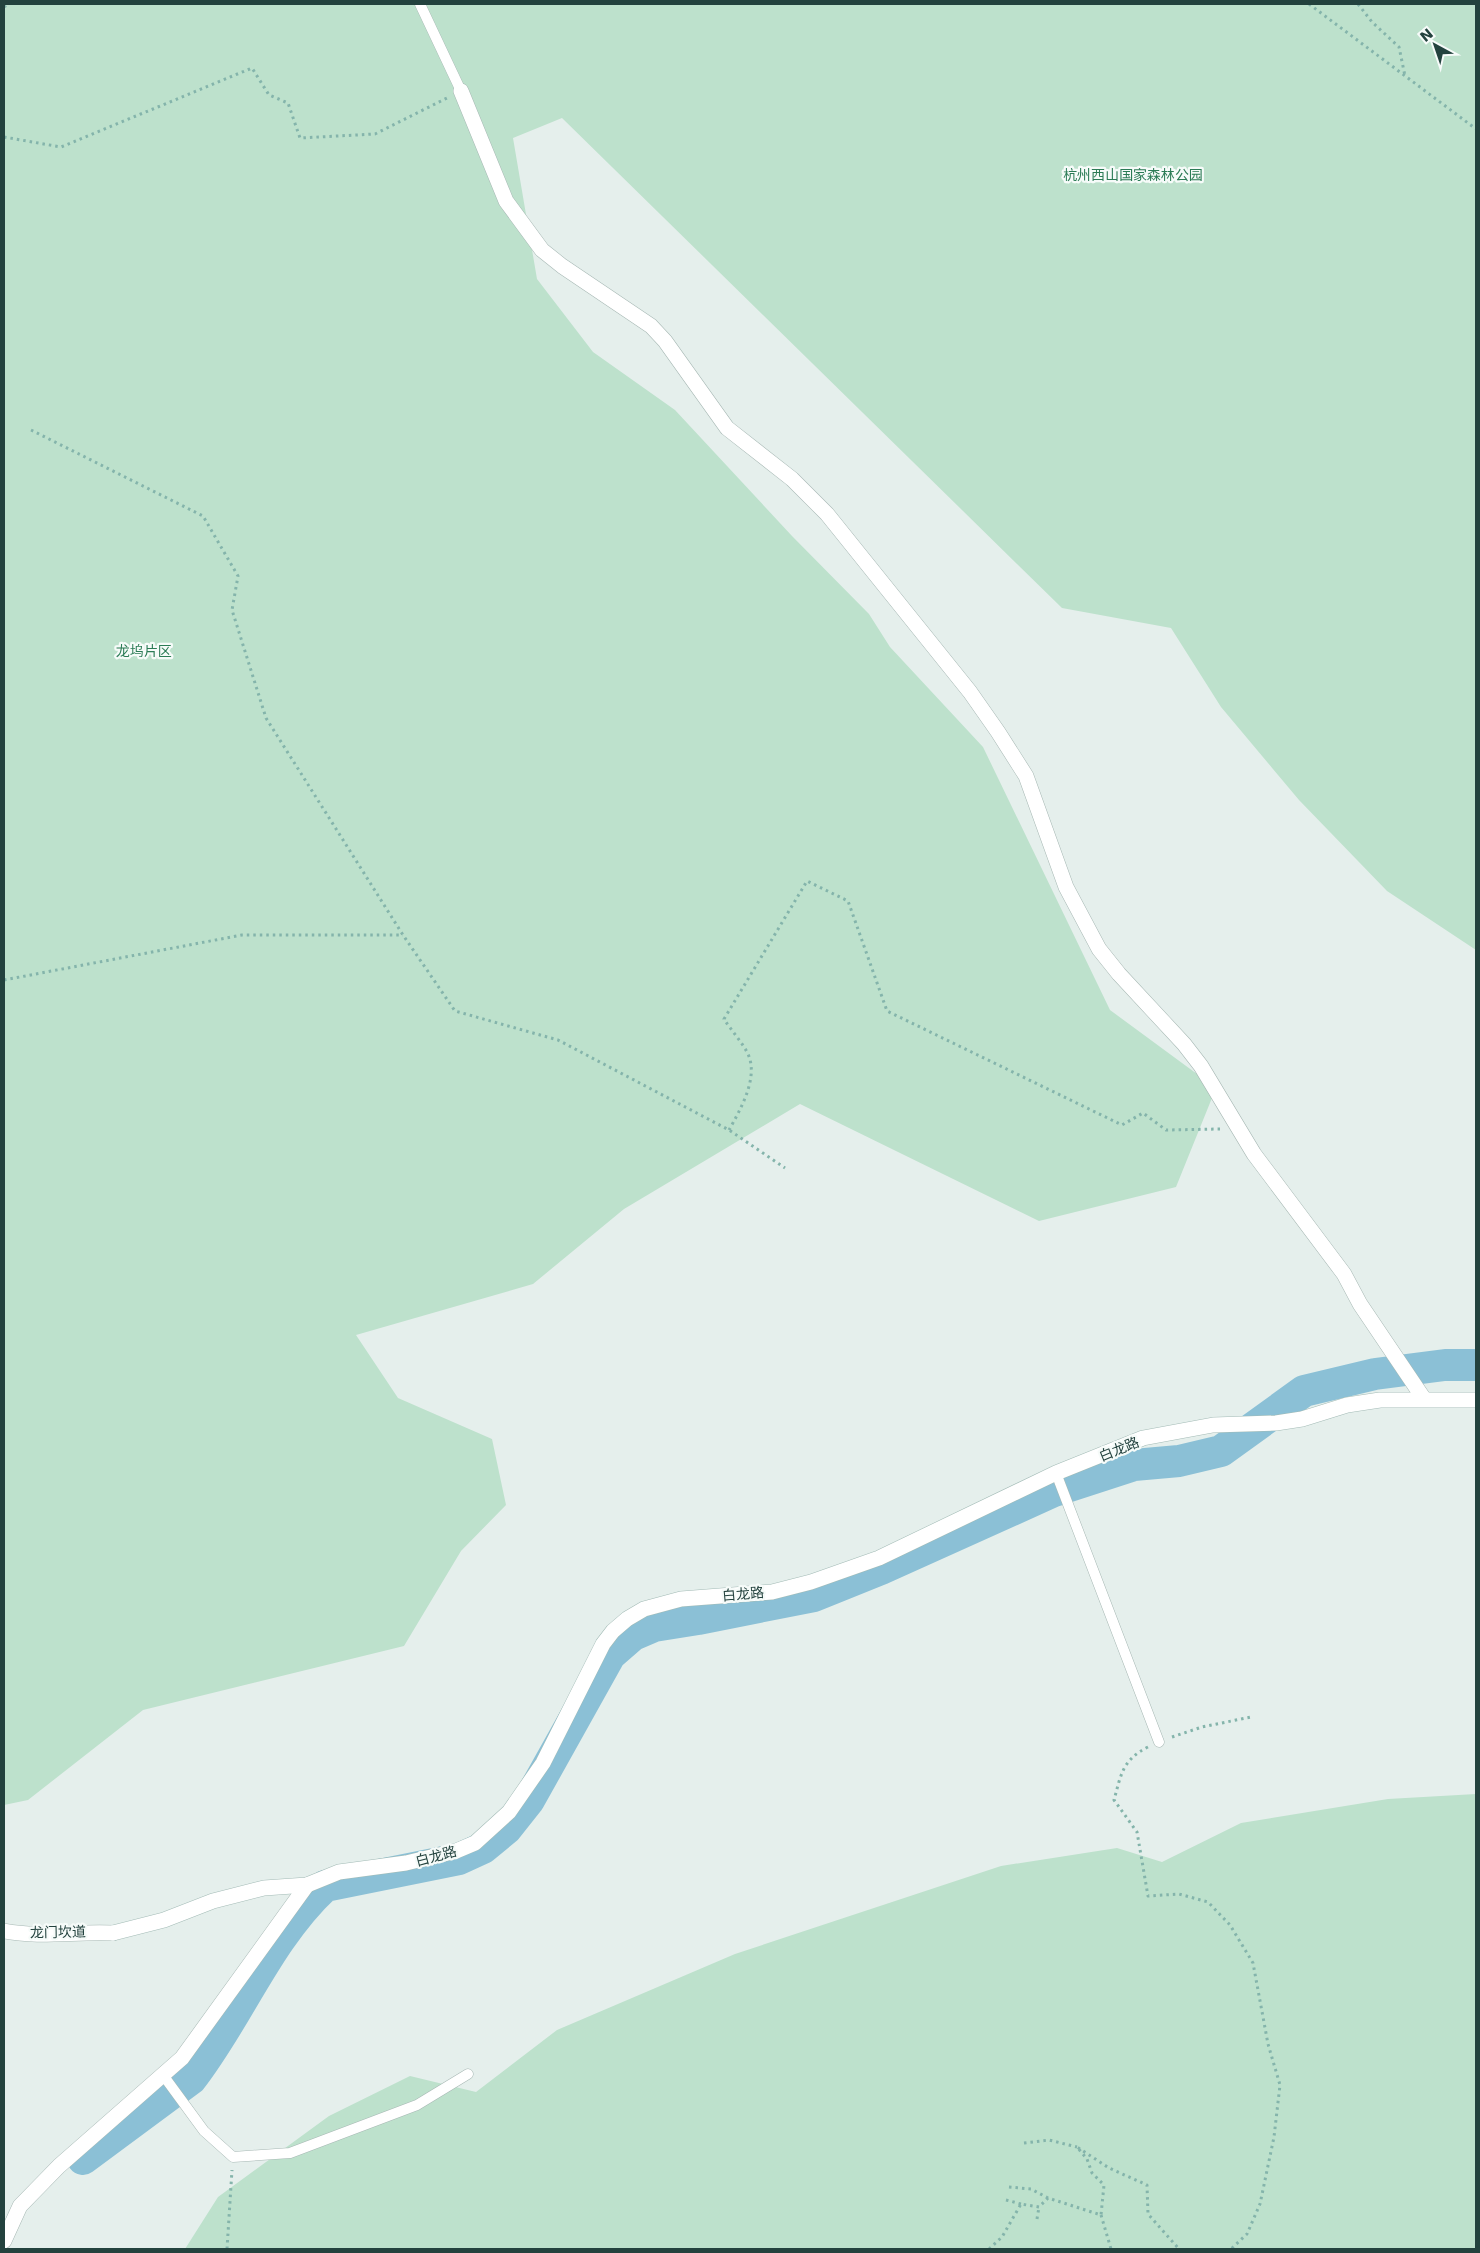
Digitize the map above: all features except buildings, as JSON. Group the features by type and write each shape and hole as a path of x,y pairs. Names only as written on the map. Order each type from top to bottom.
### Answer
{"street":[{"path":"461,91 506,201 542,250 655,331 665,341 727,428 792,479 820,507 970,692 1026,776 1066,887 1099,948 1119,974 1184,1044 1201,1066 1241,1129 1254,1154 1344,1274 1360,1304 1424,1399"},
{"name":"白龙路","path":"113,1933 164,1920 213,1901 264,1888 307,1885 339,1872 406,1863 456,1852 475,1843 509,1812 543,1763 603,1644 613,1631 644,1609 681,1600 772,1592 810,1582 878,1558 1056,1473 1143,1438 1213,1425 1276,1423 1302,1419 1347,1405 1380,1400 1476,1400"},
{"path":"4,2241 20,2206 59,2166 182,2058 307,1885"},
{"name":"龙门坎道","path":"4,1931 55,1935 84,1931 113,1933"}],"lane":[{"path":"420,4 461,91"},
{"path":"1056,1473 1159,1742"},
{"path":"163,2074 204,2131 233,2157 290,2153 417,2105 468,2074"}],"path":[{"path":"4,8 8,4"},
{"path":"1309,4 1476,130"},
{"path":"1358,4 1372,22 1399,47 1405,76"},
{"path":"4,136 60,147 252,68 269,95 288,103 300,138 375,134 461,91"},
{"path":"31,430 203,516 238,576 232,610 266,718 403,935 455,1010 558,1040 729,1130 785,1168"},
{"path":"729,1130 744,1104 751,1082 749,1055 724,1019 806,881 848,901 887,1011 1122,1124 1143,1113 1166,1130 1241,1129"},
{"path":"4,980 242,935 403,935"},
{"path":"1231,2249 1247,2234 1260,2204 1274,2137 1280,2085 1268,2044 1253,1964 1230,1925 1208,1902 1179,1894 1148,1896 1137,1832 1114,1800 1121,1772 1134,1754 1159,1742 1202,1727 1251,1717"},
{"path":"1024,2143 1049,2140 1077,2147 1109,2168 1147,2185 1148,2214 1179,2249"},
{"path":"1077,2147 1087,2160 1092,2173 1104,2185 1101,2215 1111,2249"},
{"path":"227,2249 233,2157"},
{"path":"1009,2186 1031,2189 1048,2198 1101,2215"},
{"path":"1037,2219 1039,2206 1048,2198"},
{"path":"1006,2200 1039,2206"},
{"path":"989,2249 1002,2237 1021,2204"}],"green space":[{"path":"4,4 1476,4 1476,950 1387,891 1299,800 1221,707 1171,628 1062,608 562,118 513,138 537,279 593,352 675,410 792,536 869,614 890,647 983,747 1110,1010 1216,1088 1176,1187 1039,1221 800,1104 624,1209 533,1284 356,1335 398,1398 492,1439 506,1505 461,1551 404,1646 143,1710 28,1800 4,1805"},
{"path":"1476,1794 1476,2249 185,2249 218,2197 329,2116 410,2076 476,2092 557,2030 735,1954 1001,1866 1117,1848 1162,1862 1241,1823 1388,1799"}],"waterway":[{"path":"83,2159 191,2079 286,1930 325,1886 459,1859 483,1848 506,1829 529,1800 610,1655 633,1635 654,1626 814,1596 881,1569 1054,1491 1134,1465 1179,1461 1221,1451 1304,1391 1375,1374 1445,1365 1476,1365"}],"park label":[{"name":"杭州西山国家森林公园","path":"1133,175"},
{"name":"龙坞片区","path":"144,651"}]}
